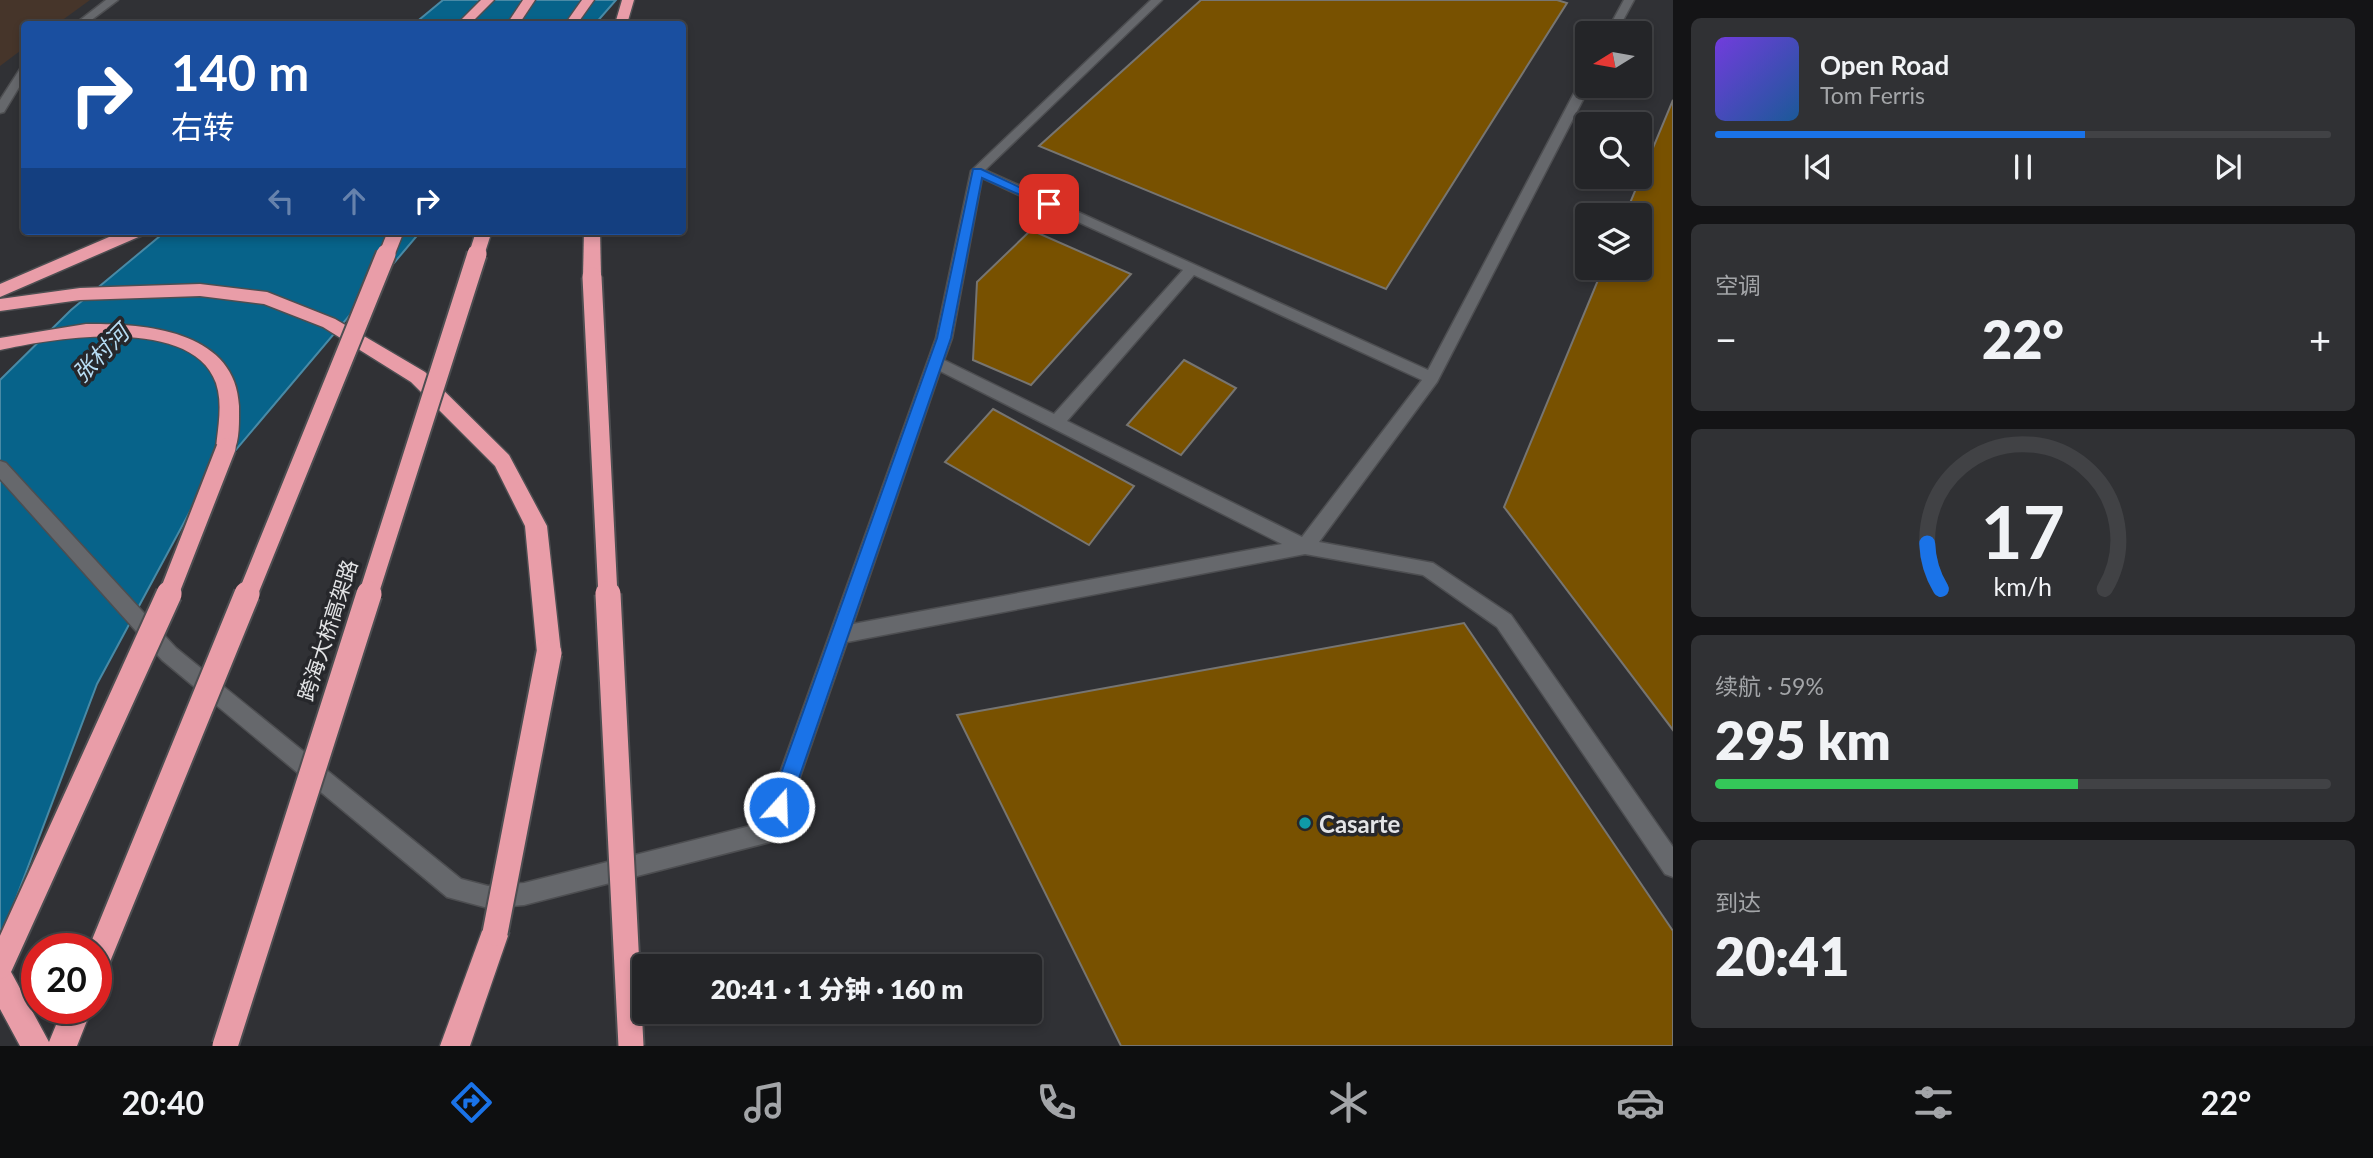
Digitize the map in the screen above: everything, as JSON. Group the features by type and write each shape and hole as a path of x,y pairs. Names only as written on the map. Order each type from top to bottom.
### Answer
{"highway":[{"path":"466,21 488,0"},
{"path":"515,21 529,0"},
{"path":"573,21 588,0"},
{"path":"622,21 628,0"},
{"path":"0,291 128,235"},
{"path":"108,933 394,235"},
{"name":"跨海大桥高架路","path":"225,1046 483,235"},
{"path":"592,235 631,1046"},
{"path":"0,305 80,294 200,290 267,298 329,323 418,377 502,461 536,526 549,653 495,933 455,1046"},
{"path":"0,344 71,331 108,330 179,340 206,356 222,376 230,404 226,448 158,621 0,966"},
{"path":"0,980 36,1046"},
{"path":"62,1046 71,1024"}],"street":[{"path":"84,21 113,0"},
{"path":"0,468 169,654 455,889 488,897 524,894 770,832 842,634 944,338 977,171 1157,0"},
{"path":"1618,21 1629,0"},
{"path":"0,109 21,76"},
{"path":"842,634 1305,547 1432,378 1578,98"},
{"path":"977,171 1432,378"},
{"path":"1058,421 1192,269"},
{"path":"935,362 1058,421 1305,547 1427,568 1504,621 1673,866"}],"shaded area":[{"path":"0,0 90,0 61,21 21,21 21,50 0,66"}],"water":[{"path":"443,0 616,0 598,21 418,21"},
{"name":"张村河","path":"161,235 418,235 201,491 97,684 0,941 0,380 71,310"}],"building":[{"path":"1201,0 1557,0 1567,3 1386,289 1039,146"},
{"path":"1673,100 1673,730 1504,507 1598,280 1652,280 1652,203 1630,203 1636,189 1652,189 1652,150"},
{"path":"1031,230 1131,274 1031,385 973,360 977,282"},
{"path":"1184,360 1236,388 1181,455 1127,425"},
{"path":"993,409 1134,486 1089,545 945,462"},
{"name":"Casarte","path":"1464,623 1673,931 1673,1046 1121,1046 957,715"}],"place":[{"name":"Casarte","path":"1305,823"}],"route":[{"path":"779,807 944,338 977,171 1049,204"}]}
